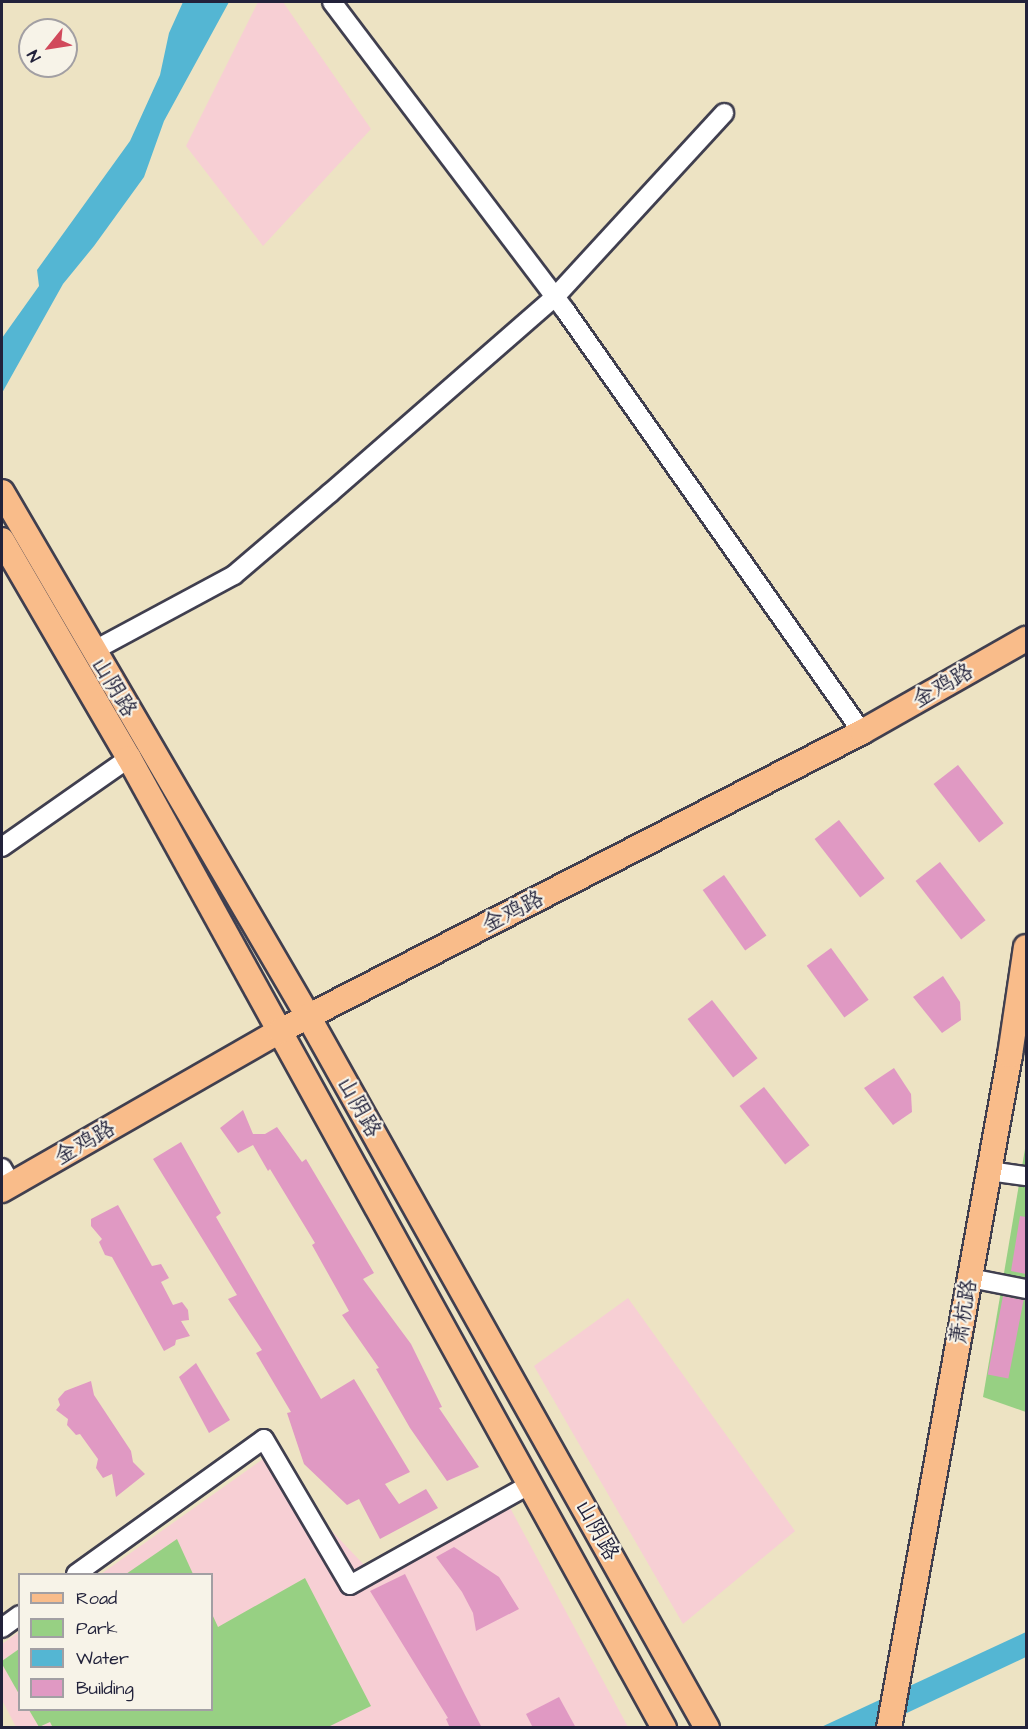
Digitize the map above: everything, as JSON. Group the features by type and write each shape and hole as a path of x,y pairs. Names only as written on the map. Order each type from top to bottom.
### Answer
{"main road":[{"name":"山阴路","path":"2,492 308,1016 704,1721"},
{"name":"山阴路","path":"2,540 129,758 664,1728"},
{"name":"金鸡路","path":"5,1181 308,1016 862,732 1026,639"},
{"name":"萧杭路","path":"889,1728 989,1170 1020,1031 1026,947"}],"street":[{"path":"332,2 555,297 862,732"},
{"path":"93,651 234,575 555,297 724,112"},
{"path":"2,847 129,758"},
{"path":"989,1170 1026,1176"},
{"path":"970,1278 1026,1289"},
{"path":"79,1573 264,1439 350,1585 531,1484"},
{"path":"2,1628 18,1617"}],"shaded area":[{"path":"258,2 283,2 371,129 263,246 186,146"},
{"path":"628,1298 795,1531 683,1624 534,1366"},
{"path":"263,1459 367,1568 500,1489 628,1727 16,1727 2,1700 2,1644 18,1633 18,1711 213,1711 213,1573 102,1573"}],"green space":[{"path":"1026,1143 1026,1412 983,1397"},
{"path":"177,1539 193,1573 127,1573"},
{"path":"305,1578 371,1706 328,1727 53,1728 50,1722 39,1727 30,1711 213,1711 213,1616 218,1627"},
{"path":"18,1650 18,1692 2,1664 2,1661"}],"water":[{"path":"183,2 229,2 164,121 144,177 63,284 2,393 2,338 39,286 37,270 130,141 160,75 169,33"},
{"path":"1026,1632 1026,1657 877,1727 819,1728"}],"building":[{"path":"958,765 1004,823 979,842 934,784"},
{"path":"839,820 885,878 860,897 815,839"},
{"path":"940,862 986,920 961,939 916,881"},
{"path":"724,875 766,936 745,951 703,890"},
{"path":"831,948 869,1000 844,1017 807,966"},
{"path":"943,976 960,1002 961,1020 942,1033 913,997"},
{"path":"712,1000 758,1058 733,1077 688,1019"},
{"path":"894,1068 911,1094 912,1112 893,1125 864,1088"},
{"path":"764,1087 810,1145 785,1164 740,1106"},
{"path":"243,1110 253,1134 265,1134 277,1127 302,1162 306,1159 374,1273 363,1279 411,1344 442,1407 439,1408 479,1467 447,1481 410,1428 376,1369 379,1368 342,1315 349,1311 312,1245 315,1243 270,1169 268,1171 253,1145 238,1153 220,1128"},
{"path":"181,1142 221,1213 216,1217 321,1399 354,1379 410,1472 385,1484 399,1504 426,1489 438,1508 380,1539 359,1499 347,1505 304,1464 287,1413 291,1412 256,1353 262,1350 228,1299 237,1295 153,1159"},
{"path":"118,1205 152,1266 161,1264 169,1278 161,1282 173,1305 182,1302 188,1310 189,1320 181,1321 190,1336 176,1340 175,1345 164,1351 112,1257 105,1255 99,1242 102,1239 91,1226 91,1219"},
{"path":"1020,1216 1026,1217 1026,1274 1011,1271"},
{"path":"1003,1296 1024,1300 1008,1379 988,1375"},
{"path":"196,1363 230,1420 209,1433 179,1377"},
{"path":"91,1381 94,1395 131,1451 133,1462 145,1474 116,1497 112,1474 103,1478 96,1468 98,1459 80,1434 76,1435 67,1425 68,1419 56,1410 60,1405 58,1399 65,1391"},
{"path":"454,1547 499,1577 519,1609 476,1631 473,1613 462,1592 436,1557"},
{"path":"405,1574 482,1728 450,1728 446,1719 448,1718 370,1591"},
{"path":"559,1697 576,1728 533,1728 526,1714"}]}
